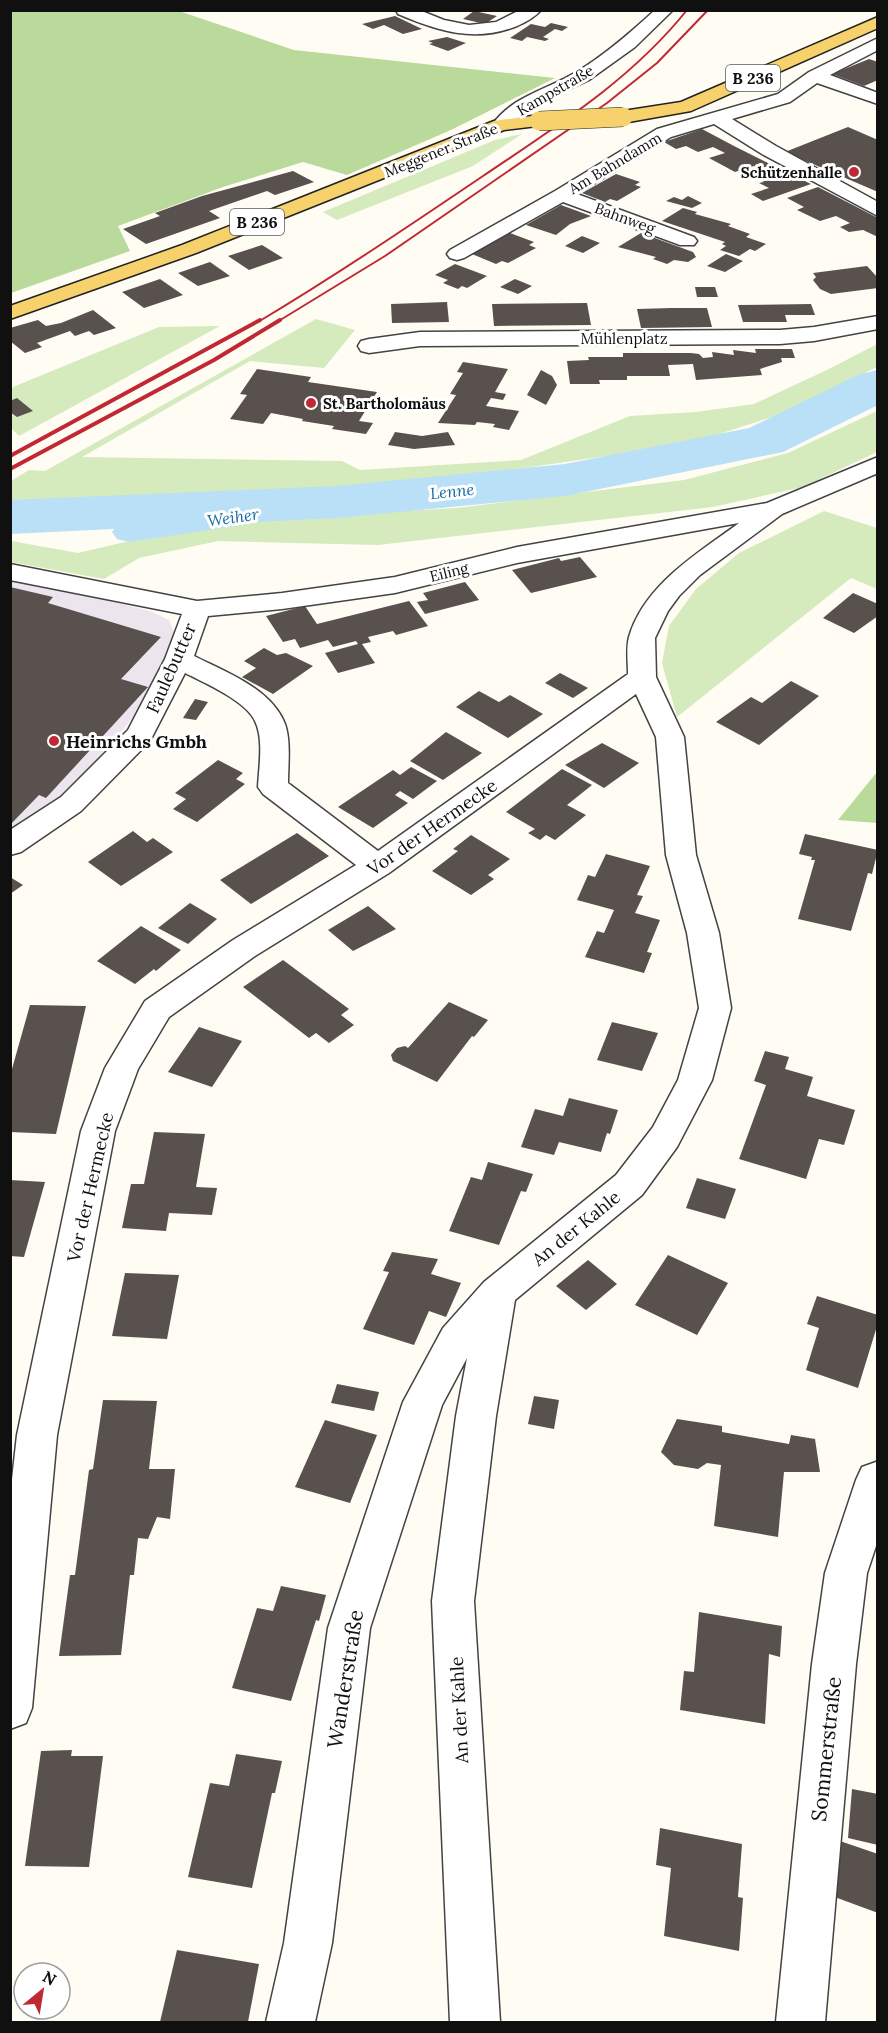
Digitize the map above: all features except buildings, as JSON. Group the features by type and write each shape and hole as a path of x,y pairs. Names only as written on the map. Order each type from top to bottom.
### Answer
{"main road":[{"name":"Meggener Straße","path":"10,313 200,245 501,125 623,117 685,107 878,22"}],"street":[{"path":"404,10 436,25 479,31 498,29 520,19 532,10"},
{"name":"Kampstraße","path":"501,125 520,106 583,76 629,43 665,10"},
{"name":"Am Bahndamm","path":"457,254 562,195 664,133 702,121 719,119 784,98 815,76 878,43"},
{"path":"815,76 878,99"},
{"path":"719,119 769,150 878,210"},
{"name":"Bahnweg","path":"562,195 687,241"},
{"name":"Mühlenplatz","path":"369,346 420,339 780,337 825,332 878,322"},
{"name":"Eiling","path":"10,572 197,609 282,602 395,585 517,555 773,509 841,482 878,464"},
{"name":"An der Kahle","path":"476,2022 453,1601 476,1416 497,1293 629,1185 665,1137 695,1080 715,1008 703,933 681,855 670,737 642,677 642,638 655,610 670,590 691,570 773,509"},
{"name":"Faulebutter","path":"10,845 71,804 140,735 180,660 197,609"},
{"path":"180,660 237,690 261,708 271,723 273,787 378,866"},
{"name":"Vor der Hermecke","path":"10,1708 37,1435 99,1131 122,1068 157,1009 244,948 378,866 642,677"},
{"name":"Wanderstraße","path":"290,2022 308,1943 349,1628 423,1402 457,1339 497,1293"},
{"name":"Sommerstraße","path":"800,2022 834,1664 846,1573 876,1480"}],"shaded area":[{"name":"Heinrichs Gmbh","path":"11,581 57,588 150,611 169,620 174,632 165,664 138,712 69,791 11,829"}],"green space":[{"path":"10,11 179,11 294,50 555,78 451,130 347,175 303,162 223,187 118,226 130,251 11,293"},
{"path":"522,134 473,166 337,220 323,212 495,140"},
{"path":"316,319 355,330 324,368 250,361 82,457 342,461 360,470 521,460 630,416 696,412 754,404 877,344 877,367 778,415 685,445 516,469 365,486 48,506 11,504 11,481 29,470 45,471"},
{"path":"220,326 19,436 11,428 11,389 13,387 159,327"},
{"path":"877,411 877,452 803,487 713,507 378,545 218,541 139,558 104,579 11,562 11,541 78,553 172,531 265,519 457,508 684,480 788,453"},
{"path":"824,511 877,528 877,589 851,578 677,717 662,663 669,626 696,589 739,553"},
{"path":"877,772 877,823 838,820"}],"waterway":[{"name":"Lenne","path":"10,517 337,502 565,480 764,441 878,385"},
{"name":"Weiher","path":"129,532 337,502"}],"railway":[{"path":"258,322 372,250 565,120 642,58 687,10"},
{"path":"277,322 385,256 607,103 657,63 708,10"},
{"path":"10,456 260,320"},
{"path":"10,469 214,360 280,320"}],"place":[{"name":"Schützenhalle","path":"854,172"},
{"name":"St. Bartholomäus","path":"311,403"},
{"name":"Heinrichs Gmbh","path":"54,741"}]}
